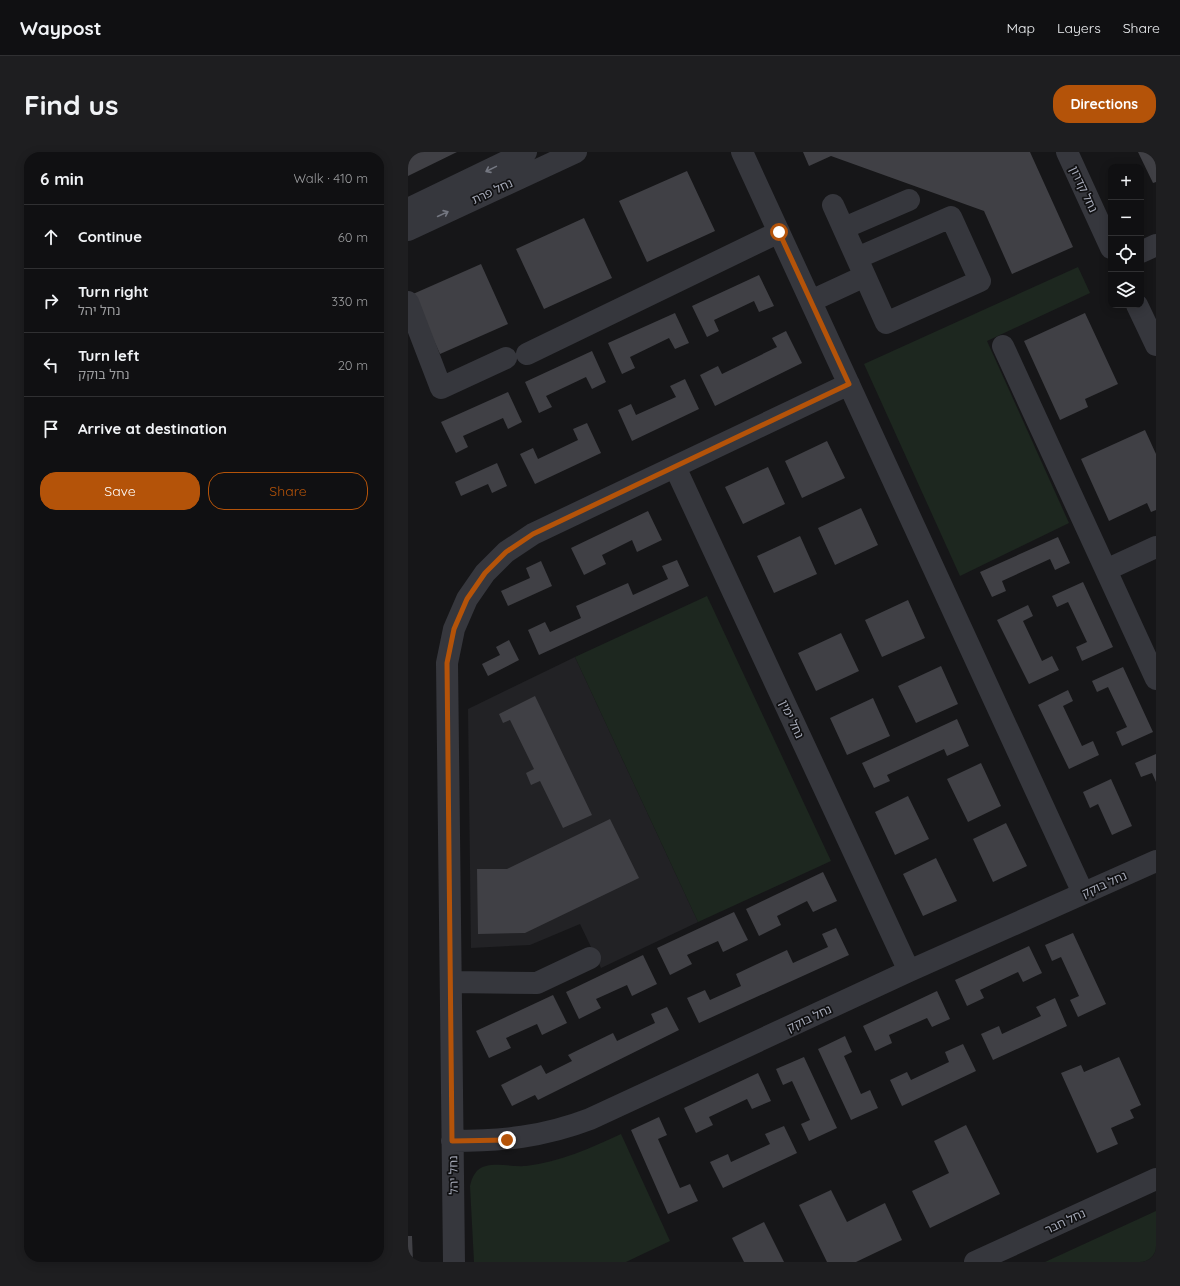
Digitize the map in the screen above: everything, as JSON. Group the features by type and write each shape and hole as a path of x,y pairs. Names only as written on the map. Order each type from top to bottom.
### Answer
{"street":[{"name":"נחל פרת","path":"408,209 526,152"},
{"name":"נחל פרת","path":"408,230 576,152"},
{"path":"742,152 1083,893"},
{"name":"נחל קדרון","path":"1067,152 1108,241"},
{"path":"844,228 909,200"},
{"path":"811,302 861,267 951,217 980,281 886,323 861,267 844,228 833,205"},
{"path":"408,302 441,388 516,356 779,232"},
{"path":"1144,251 1156,245"},
{"path":"1138,308 1156,345"},
{"path":"1003,346 1156,679"},
{"name":"נחל יהל","path":"454,1262 447,663 454,629 467,599 481,578 506,552 533,534 849,384"},
{"name":"נחל ימין","path":"675,467 909,971"},
{"path":"1106,570 1156,547"},
{"name":"נחל בוקק","path":"452,1141 493,1141 520,1138 548,1133 583,1122 909,971 1156,861"},
{"path":"451,982 537,983 590,958"},
{"name":"נחל חבר","path":"975,1262 1156,1179"}],"shaded area":[{"path":"1078,267 1090,293 987,341 1069,523 960,576 864,364"},
{"path":"707,596 831,861 698,922 575,657"},
{"path":"575,657 698,922 601,968 580,924 530,945 471,948 468,709"},
{"path":"621,1134 670,1241 626,1262 474,1262 470,1186 473,1176 477,1171 483,1167 491,1165 526,1166 563,1158"},
{"path":"1156,1211 1156,1262 1045,1262"}],"building":[{"path":"408,152 457,152 408,176"},
{"path":"803,152 1030,152 1073,247 1012,274 984,211 831,156 809,166"},
{"path":"1138,152 1156,152 1156,182 1153,183"},
{"path":"687,171 715,231 647,262 619,201"},
{"path":"584,218 612,278 544,309 516,249"},
{"path":"481,264 508,324 440,354 413,294"},
{"path":"759,275 774,306 759,312 754,301 714,320 719,331 707,337 692,306"},
{"path":"675,313 689,343 675,349 669,338 630,357 635,368 622,374 608,343"},
{"path":"1085,313 1118,384 1085,399 1088,407 1060,420 1024,341"},
{"path":"786,331 802,363 715,406 700,375 718,366 722,374 777,347 772,338"},
{"path":"592,351 606,382 592,389 586,377 546,396 552,407 539,413 525,382"},
{"path":"685,379 699,409 632,441 618,410 631,404 636,415 676,397 670,386"},
{"path":"508,392 522,422 508,429 503,418 463,436 468,447 456,453 441,422"},
{"path":"587,423 601,453 535,484 520,454 533,448 538,459 578,440 573,429"},
{"path":"1145,430 1156,454 1156,510 1151,512 1147,503 1109,521 1081,459"},
{"path":"827,441 845,478 802,498 785,461"},
{"path":"497,463 507,486 492,493 488,484 461,496 455,482"},
{"path":"768,467 785,504 743,524 725,487"},
{"path":"861,508 878,545 835,565 818,528"},
{"path":"648,511 662,540 637,552 632,540 602,555 606,564 584,575 571,548"},
{"path":"800,536 817,574 774,593 757,556"},
{"path":"1058,537 1070,563 1055,570 1050,559 1002,581 1006,591 992,597 980,572"},
{"path":"677,560 689,586 539,655 528,630 545,622 550,632 581,618 576,606 628,583 633,595 668,579 662,566"},
{"path":"541,561 552,586 508,606 501,591 530,578 526,568"},
{"path":"1083,582 1113,647 1082,661 1076,647 1087,642 1068,602 1057,607 1052,596"},
{"path":"908,600 925,638 882,657 865,620"},
{"path":"1028,605 1033,616 1023,621 1042,661 1052,656 1059,670 1029,684 997,620"},
{"path":"841,633 859,671 816,691 798,653"},
{"path":"509,640 519,660 488,676 482,664 500,655 496,647"},
{"path":"941,666 958,704 916,723 898,686"},
{"path":"1123,667 1153,732 1122,746 1116,732 1127,727 1108,687 1097,692 1092,681"},
{"path":"1068,690 1073,701 1063,706 1082,746 1093,741 1099,755 1069,769 1038,705"},
{"path":"535,696 592,815 563,828 540,781 531,785 526,773 534,769 510,720 503,723 499,714"},
{"path":"873,698 890,736 847,755 830,718"},
{"path":"957,719 969,746 947,756 944,749 887,775 890,781 874,788 862,763"},
{"path":"1156,754 1156,782 1152,773 1141,777 1135,763"},
{"path":"981,763 1001,806 968,822 947,779"},
{"path":"1111,779 1132,826 1112,835 1098,804 1090,808 1083,792"},
{"path":"908,796 929,839 895,855 875,812"},
{"path":"610,819 639,878 525,933 478,934 477,869 507,869"},
{"path":"1006,823 1027,866 993,882 973,839"},
{"path":"936,858 957,901 923,916 903,874"},
{"path":"823,872 837,901 813,912 807,901 777,916 781,925 759,936 746,909"},
{"path":"734,912 748,940 723,952 718,941 687,955 692,964 670,975 657,948"},
{"path":"836,928 849,955 699,1023 687,998 705,990 710,1000 741,986 736,974 787,950 793,963 828,947 822,934"},
{"path":"1073,933 1106,1004 1078,1017 1070,1000 1079,996 1061,957 1052,961 1045,945"},
{"path":"1029,946 1042,973 1023,982 1018,972 980,990 984,998 967,1006 955,980"},
{"path":"643,955 657,984 632,996 627,985 596,999 601,1008 579,1019 566,992"},
{"path":"937,991 950,1019 932,1027 927,1018 889,1035 892,1043 875,1051 863,1026"},
{"path":"553,995 567,1023 542,1035 537,1024 506,1038 511,1048 489,1058 476,1031"},
{"path":"1055,998 1067,1026 993,1060 981,1034 999,1026 1002,1034 1041,1016 1036,1007"},
{"path":"667,1007 679,1030 538,1100 535,1095 512,1106 501,1085 541,1065 546,1074 572,1061 568,1055 613,1033 617,1041 655,1023 651,1014"},
{"path":"845,1036 852,1052 844,1056 861,1094 870,1090 878,1108 851,1120 818,1049"},
{"path":"963,1044 976,1071 902,1106 890,1080 907,1072 911,1080 949,1062 945,1052"},
{"path":"804,1057 837,1128 809,1141 801,1124 810,1120 792,1081 783,1085 776,1069"},
{"path":"1119,1057 1141,1105 1130,1110 1134,1118 1111,1128 1118,1144 1097,1153 1061,1073 1081,1065 1084,1072"},
{"path":"758,1073 771,1101 752,1109 747,1099 709,1117 713,1125 696,1133 684,1108"},
{"path":"659,1117 667,1135 658,1139 680,1188 690,1184 698,1201 668,1214 631,1130"},
{"path":"966,1125 1000,1194 930,1228 912,1191 949,1173 934,1141"},
{"path":"784,1126 797,1153 723,1188 710,1162 728,1154 731,1162 770,1144 765,1134"},
{"path":"831,1190 847,1222 885,1203 902,1240 856,1262 827,1262 799,1205"},
{"path":"764,1222 784,1262 744,1262 732,1238"},
{"path":"408,1236 412,1236 413,1262 408,1262"}],"route":[{"path":"507,1140 452,1141 447,663 454,629 467,599 485,573 506,552 533,534 849,384 779,232"}]}
